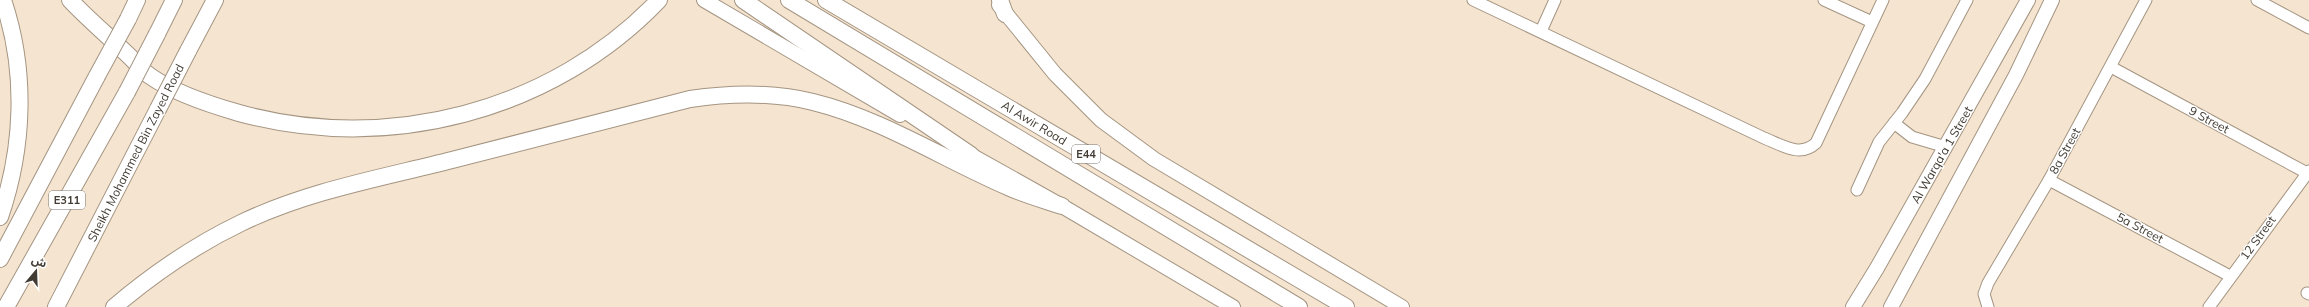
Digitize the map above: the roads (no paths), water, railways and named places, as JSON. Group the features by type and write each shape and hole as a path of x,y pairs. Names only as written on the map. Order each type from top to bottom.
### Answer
{"highway":[{"path":"0,217 10,189 16,157 20,118 15,44 3,0"},
{"path":"70,0 99,30 150,76 186,94 225,109 264,120 304,127 345,130 386,129 427,123 466,114 514,99 584,63 619,37 655,4"},
{"path":"0,259 137,0"},
{"name":"E311","path":"6,307 127,92 174,0"},
{"name":"Sheikh Mohammed Bin Zayed Road","path":"56,307 215,0"},
{"path":"743,0 971,156"},
{"name":"Al Awir Road","path":"789,0 1299,307"},
{"name":"Al Awir Road","path":"826,0 1346,307"},
{"path":"114,307 152,277 195,248 241,222 298,200 690,99 714,96 737,94 787,97 836,108 883,126 1008,188 1062,206"}],"main road":[{"path":"704,0 971,156 1062,206 1233,307"},
{"path":"996,0 1055,74 1101,120 1154,159 1402,307"},
{"name":"Al Warqa'a 1 Street","path":"1852,307 1877,268 2028,0"},
{"path":"1891,307 2016,75 2052,0"},
{"path":"1858,307 1874,280 1877,268"},
{"path":"1884,307 1897,294"}],"street":[{"path":"1473,0 1764,138 1795,151 1803,151 1816,143 1883,0"},
{"path":"1541,31 1555,0"},
{"path":"1824,0 1872,22"},
{"path":"1857,190 1879,142 1930,71 1967,0"},
{"name":"8a Street","path":"1986,304 1988,283 2049,180 2146,0"},
{"path":"2257,0 2309,28"},
{"name":"9 Street","path":"2111,67 2308,172"},
{"path":"1894,123 1912,137 1946,147"},
{"name":"12 Street","path":"2209,307 2230,276 2308,172"},
{"name":"5a Street","path":"2049,180 2230,276"}]}
